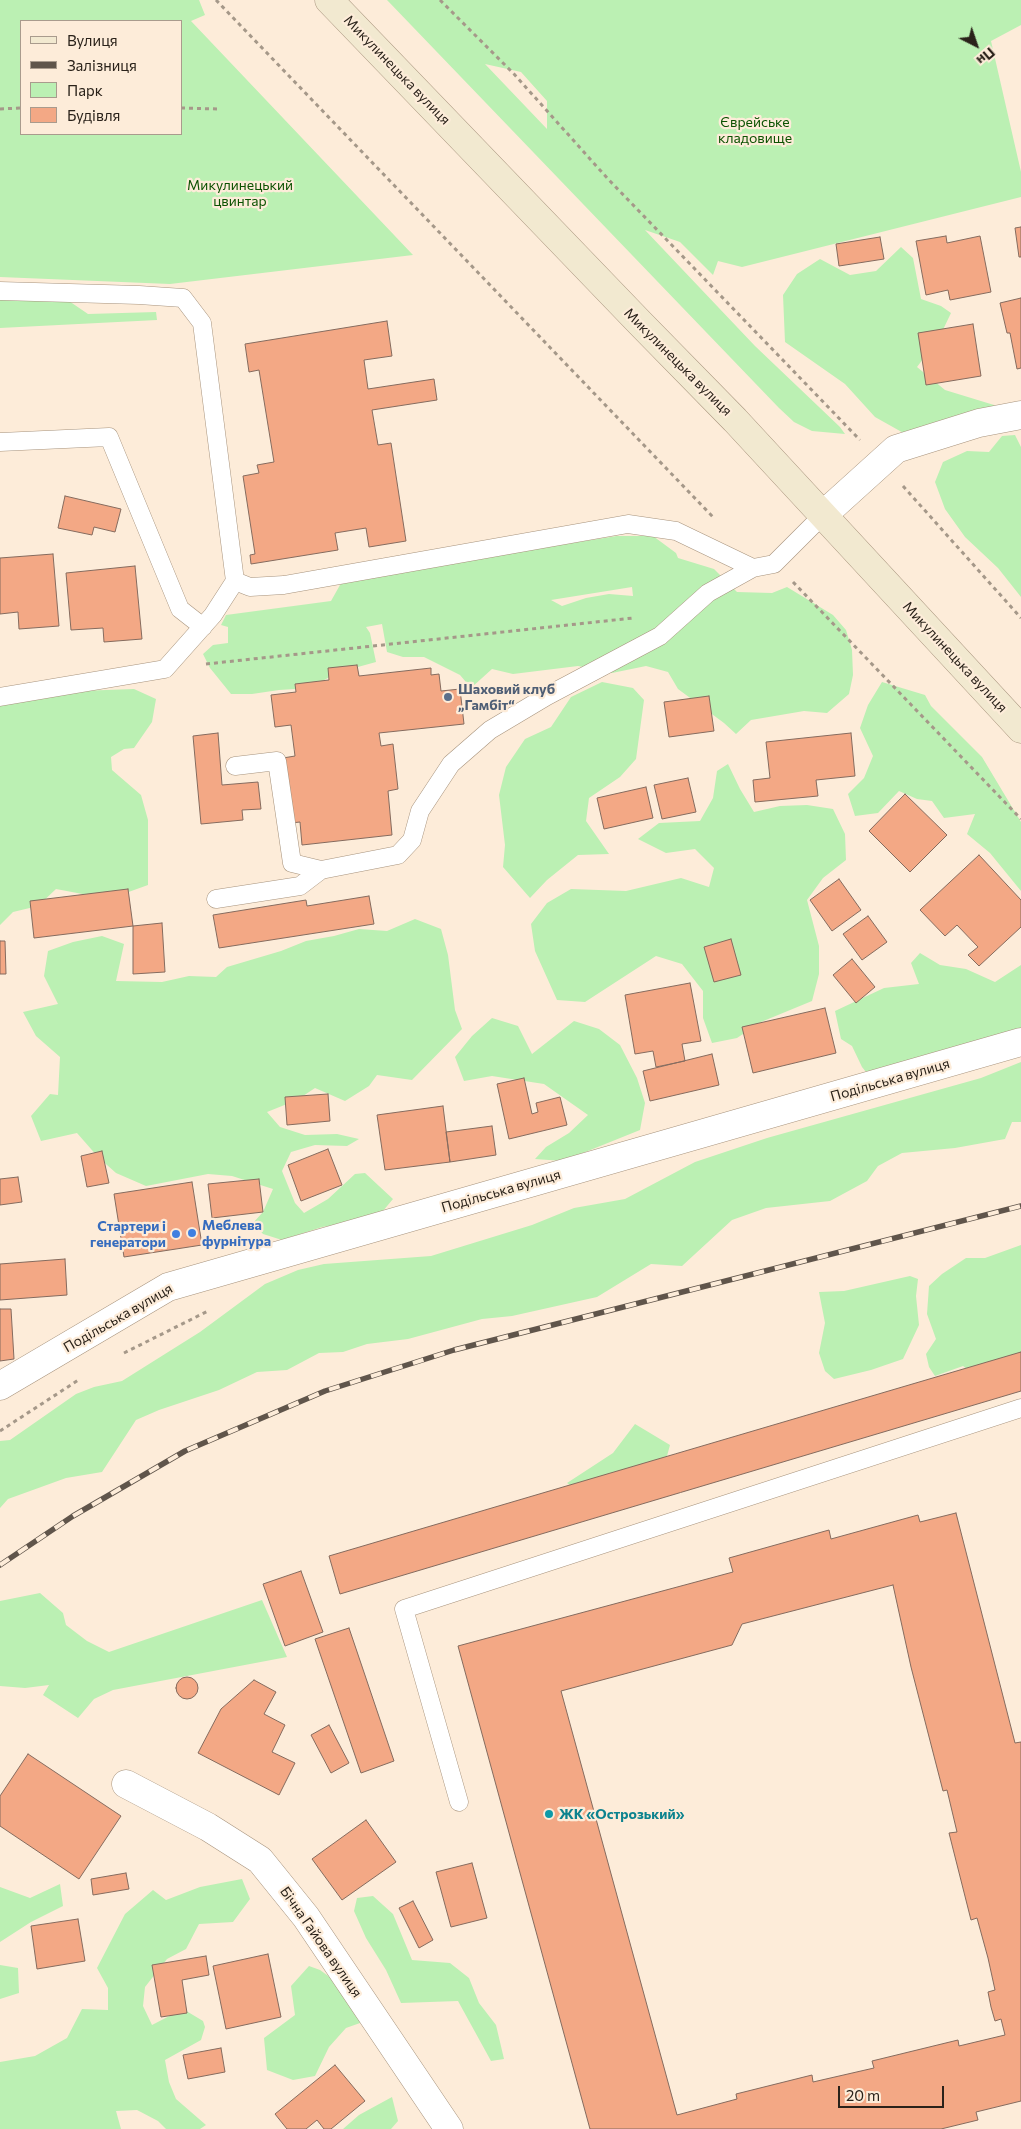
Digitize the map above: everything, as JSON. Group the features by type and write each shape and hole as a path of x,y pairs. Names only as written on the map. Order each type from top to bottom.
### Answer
{"main road":[{"name":"Микулинецька вулиця","path":"329,0 735,420 1021,729"}],"street":[{"path":"823,515 896,449 979,423 1021,415"},
{"name":"Подільська вулиця","path":"0,1386 168,1287 1021,1042"},
{"name":"Бічна Гайова вулиця","path":"126,1784 208,1827 260,1860 306,1917 449,2129"}],"lane":[{"path":"0,291 183,298 202,323 235,581 203,627 165,669 0,697"},
{"path":"0,442 109,437 147,524 180,609 203,627"},
{"path":"235,766 277,761 292,863 321,870 398,855 412,840 420,811 450,764 490,730 547,696 660,636 708,593 753,568 774,564 823,515"},
{"path":"235,581 250,587 284,585 628,524 676,532 753,568"},
{"path":"216,899 300,886 321,870"},
{"path":"459,1802 404,1609 1021,1410"}],"path":[{"path":"216,0 719,524"},
{"path":"440,0 514,74 608,179 724,298"},
{"path":"0,109 20,108"},
{"path":"182,108 218,109"},
{"path":"774,564 1021,819"},
{"path":"165,669 637,618"},
{"path":"116,1357 217,1307"},
{"path":"0,1431 84,1377"}],"green space":[{"name":"Микулинецький цвинтар","path":"0,0 199,0 205,15 191,21 413,255 170,284 0,277"},
{"name":"Єврейське кладовище","path":"387,0 1021,0 1021,25 991,41 1021,172 1021,197 742,267 718,261 713,275 680,242 645,230 755,346 840,427 845,434 812,431 794,422","holes":["485,64 521,72 547,101 547,129"]},
{"path":"901,247 913,258 921,299 941,306 951,313 939,338 917,367 945,390 994,405 1003,411 932,449 875,417 845,384 785,342 783,295 797,274 820,259 850,275 876,271"},
{"path":"66,299 88,314 156,312 157,320 0,328 0,300"},
{"path":"1015,435 1021,447 1021,597 998,568 965,537 945,509 935,482 943,462 967,451 989,452 1002,436"},
{"path":"617,536 653,536 676,553 678,558 714,569 737,592 772,593 787,587 833,615 846,630 852,650 853,675 849,694 827,713 804,711 751,720 736,734 678,689 668,672 646,666 612,673 578,666 513,674 492,669 471,688 460,675 424,657 403,657 387,652 382,624 366,627 370,633 376,662 336,673 311,688 252,694 231,694 210,668 203,654 213,645 228,643 228,627 221,625 226,615 331,601 340,585 347,578","holes":["632,587 633,596 609,594 586,598 562,606 551,600"]},
{"path":"602,682 633,688 644,700 636,759 620,777 589,798 586,821 609,854 578,855 547,880 530,898 503,867 505,845 499,795 506,767 525,739 551,727 571,697"},
{"path":"882,682 925,695 931,706 982,757 1021,822 1021,891 990,853 967,834 975,814 944,818 932,801 917,799 899,791 878,813 855,816 848,794 864,778 873,756 860,728 868,705"},
{"path":"134,689 156,699 152,722 134,748 124,749 111,757 112,770 141,795 148,820 148,885 109,899 56,889 38,906 13,912 0,925 0,702 79,691"},
{"path":"728,764 754,812 780,806 807,805 833,809 845,834 846,860 823,878 807,900 819,946 819,974 812,1001 761,1022 737,1038 712,1043 703,1018 703,991 682,964 656,956 585,1002 557,1000 535,951 531,924 547,903 571,889 626,891 681,878 709,887 714,868 695,849 666,853 638,839 659,823 700,821 713,798 717,771"},
{"path":"415,919 441,929 448,955 455,1010 462,1029 412,1080 377,1075 369,1086 345,1101 315,1088 297,1100 267,1112 280,1127 305,1135 337,1134 359,1139 347,1146 315,1145 291,1152 282,1171 295,1203 304,1213 328,1199 355,1174 365,1173 393,1199 377,1218 322,1227 282,1240 263,1234 253,1223 263,1212 273,1189 232,1176 208,1174 146,1186 116,1173 98,1157 77,1133 41,1141 31,1116 50,1094 58,1095 60,1057 36,1036 23,1012 58,1004 44,976 48,951 73,942 102,936 124,944 116,981 162,982 189,976 216,977 227,967 281,951 306,941 359,929 387,931"},
{"path":"920,953 940,965 966,969 995,982 1021,965 1021,1032 870,1077 862,1067 852,1046 841,1039 835,1011 884,988 919,984 911,963"},
{"path":"492,1018 518,1026 532,1054 574,1021 599,1029 620,1045 637,1078 645,1103 640,1130 563,1161 535,1159 546,1147 569,1133 588,1115 544,1084 492,1076 464,1081 455,1057 472,1036"},
{"path":"1021,1062 1021,1122 1012,1122 1005,1139 955,1148 902,1153 878,1166 867,1181 830,1201 766,1208 732,1220 682,1266 651,1264 597,1297 512,1316 482,1319 408,1339 367,1344 343,1352 319,1353 287,1370 257,1372 219,1390 159,1410 136,1420 102,1472 66,1478 8,1499 0,1508 0,1441 10,1440 76,1394 94,1387 122,1381 200,1332 265,1284 298,1270 324,1264 431,1256 532,1225 574,1208 625,1199 695,1162 767,1138 981,1078"},
{"path":"1021,1245 1021,1371 981,1380 963,1366 935,1376 929,1367 926,1354 936,1339 927,1314 929,1286 942,1274 966,1258 985,1258"},
{"path":"910,1276 918,1279 916,1296 919,1325 903,1359 871,1370 834,1379 825,1371 819,1353 825,1323 819,1292 844,1291"},
{"path":"635,1424 670,1445 667,1456 654,1467 586,1497 567,1483 613,1453"},
{"path":"40,1593 63,1613 66,1625 87,1641 109,1652 262,1600 287,1657 113,1690 94,1699 78,1718 43,1695 49,1685 25,1688 0,1686 0,1601"},
{"path":"242,1879 250,1899 233,1922 199,1924 186,1949 167,1959 145,1987 143,2006 152,2025 183,2009 203,2021 205,2027 201,2040 165,2060 169,2082 176,2099 206,2125 200,2129 166,2129 158,2121 137,2110 116,2111 121,2129 0,2129 0,2062 35,2056 67,2038 82,2009 108,2010 108,1988 97,1968 125,1914 153,1890 166,1900 200,1887"},
{"path":"60,1884 63,1906 31,1922 0,1942 0,1887 30,1898"},
{"path":"373,1896 393,1914 412,1960 450,1963 469,1978 479,2003 496,2025 504,2059 491,2061 458,2001 401,2003 386,1970 366,1938 354,1911 357,1898"},
{"path":"0,1965 18,1968 19,1993 0,1999"},
{"path":"309,1966 320,1970 353,1994 360,2023 346,2028 329,2047 315,2076 293,2080 267,2070 264,2038 295,2015 291,1986"},
{"path":"392,2097 398,2121 391,2129 343,2129 359,2115"}],"building":[{"path":"1021,227 1021,257 1019,257 1015,228"},
{"path":"946,236 947,243 980,236 991,292 950,300 948,290 926,295 916,241"},
{"path":"880,237 884,259 839,266 836,244"},
{"path":"1021,298 1021,368 1017,369 1010,333 1007,333 1000,303"},
{"path":"387,321 392,356 364,360 368,389 434,379 437,400 372,410 378,445 391,443 406,541 369,547 366,528 335,533 338,550 251,564 250,555 255,554 243,476 259,473 257,465 274,462 259,370 249,372 245,344"},
{"path":"973,324 981,376 926,385 918,333"},
{"path":"65,496 121,509 115,532 94,527 92,535 58,528"},
{"path":"53,554 59,626 19,629 18,612 0,614 0,558"},
{"path":"135,566 142,639 104,642 103,628 71,630 66,573"},
{"path":"357,665 359,676 431,668 431,675 439,674 441,691 460,689 464,724 379,733 381,746 393,744 398,789 388,791 392,835 302,845 300,822 291,823 283,758 295,756 291,725 275,727 271,695 296,692 295,684 329,680 328,668"},
{"path":"709,696 714,731 669,737 664,702"},
{"path":"218,733 222,785 258,782 261,809 242,810 243,820 201,824 193,736"},
{"path":"851,733 855,776 816,780 818,796 755,802 753,780 770,778 766,742"},
{"path":"688,778 696,812 662,819 654,785"},
{"path":"646,787 653,818 604,829 597,798"},
{"path":"905,794 947,835 910,872 869,831"},
{"path":"979,855 1021,900 1021,927 979,966 968,955 978,947 957,925 945,936 920,910"},
{"path":"839,879 861,910 832,931 810,900"},
{"path":"128,889 133,926 34,938 30,901"},
{"path":"369,896 374,924 219,948 213,915 306,900 307,906"},
{"path":"868,916 887,942 862,960 843,934"},
{"path":"162,923 165,972 133,974 133,926"},
{"path":"731,939 741,975 714,982 704,947"},
{"path":"0,941 5,941 6,974 0,974"},
{"path":"852,959 875,987 856,1003 833,975"},
{"path":"690,983 701,1041 682,1044 685,1061 656,1067 653,1051 635,1054 625,995"},
{"path":"825,1008 836,1053 753,1073 742,1027"},
{"path":"712,1054 719,1085 650,1101 643,1071"},
{"path":"524,1078 532,1114 538,1112 536,1103 560,1097 567,1125 509,1139 497,1084"},
{"path":"328,1094 330,1121 287,1125 285,1097"},
{"path":"443,1106 450,1162 385,1170 377,1115"},
{"path":"492,1126 496,1155 450,1162 446,1132"},
{"path":"328,1149 342,1185 301,1201 288,1165"},
{"path":"102,1151 109,1183 87,1187 81,1156"},
{"path":"18,1177 22,1202 0,1205 0,1179"},
{"path":"259,1179 263,1212 212,1218 208,1184"},
{"path":"192,1182 202,1245 124,1257 114,1194"},
{"path":"65,1259 67,1295 0,1300 0,1264"},
{"path":"0,1309 11,1309 14,1359 0,1361"},
{"path":"1021,1352 1021,1391 340,1594 329,1556"},
{"name":"ЖК «Острозький»","path":"956,1513 1015,1743 1021,1742 1021,2101 976,2112 978,2120 941,2129 590,2129 458,1646 733,1572 729,1558 829,1530 831,1539 918,1515 920,1522","holes":["893,1585 911,1667 943,1791 947,1790 957,1832 949,1833 971,1920 977,1918 988,1958 995,1990 988,1992 991,2007 995,2021 1001,2019 1005,2035 959,2046 958,2040 872,2061 874,2068 813,2082 812,2075 736,2094 737,2099 677,2115 561,1691 732,1645 742,1624"]},
{"path":"301,1571 323,1632 285,1646 263,1584"},
{"path":"349,1628 394,1761 361,1773 315,1639"},
{"path":"187,1677 195,1680 198,1688 195,1696 187,1699 179,1696 176,1688 179,1680"},
{"path":"254,1680 276,1692 264,1714 285,1725 272,1752 295,1763 279,1795 198,1753 221,1709"},
{"path":"329,1725 349,1763 331,1773 311,1735"},
{"path":"28,1754 121,1816 79,1879 0,1826 0,1796"},
{"path":"366,1820 396,1862 342,1900 312,1859"},
{"path":"472,1863 487,1918 451,1927 436,1872"},
{"path":"126,1873 129,1889 93,1895 91,1879"},
{"path":"413,1901 433,1940 419,1948 399,1908"},
{"path":"78,1919 85,1961 37,1969 31,1926"},
{"path":"268,1954 281,2017 226,2029 213,1966"},
{"path":"206,1956 209,1975 182,1980 187,2013 161,2017 152,1965"},
{"path":"221,2048 225,2072 188,2079 183,2055"},
{"path":"335,2065 365,2101 331,2129 324,2129 317,2120 306,2129 287,2129 275,2114"}],"railway":[{"path":"0,1565 73,1516 185,1451 325,1391 454,1350 1021,1206"}],"place":[{"name":"Шаховий клуб „Гамбіт“","path":"448,697"},
{"name":"Меблева фурнітура","path":"192,1233"},
{"name":"Стартери і генератори","path":"176,1234"},
{"name":"ЖК «Острозький»","path":"549,1814"}]}
